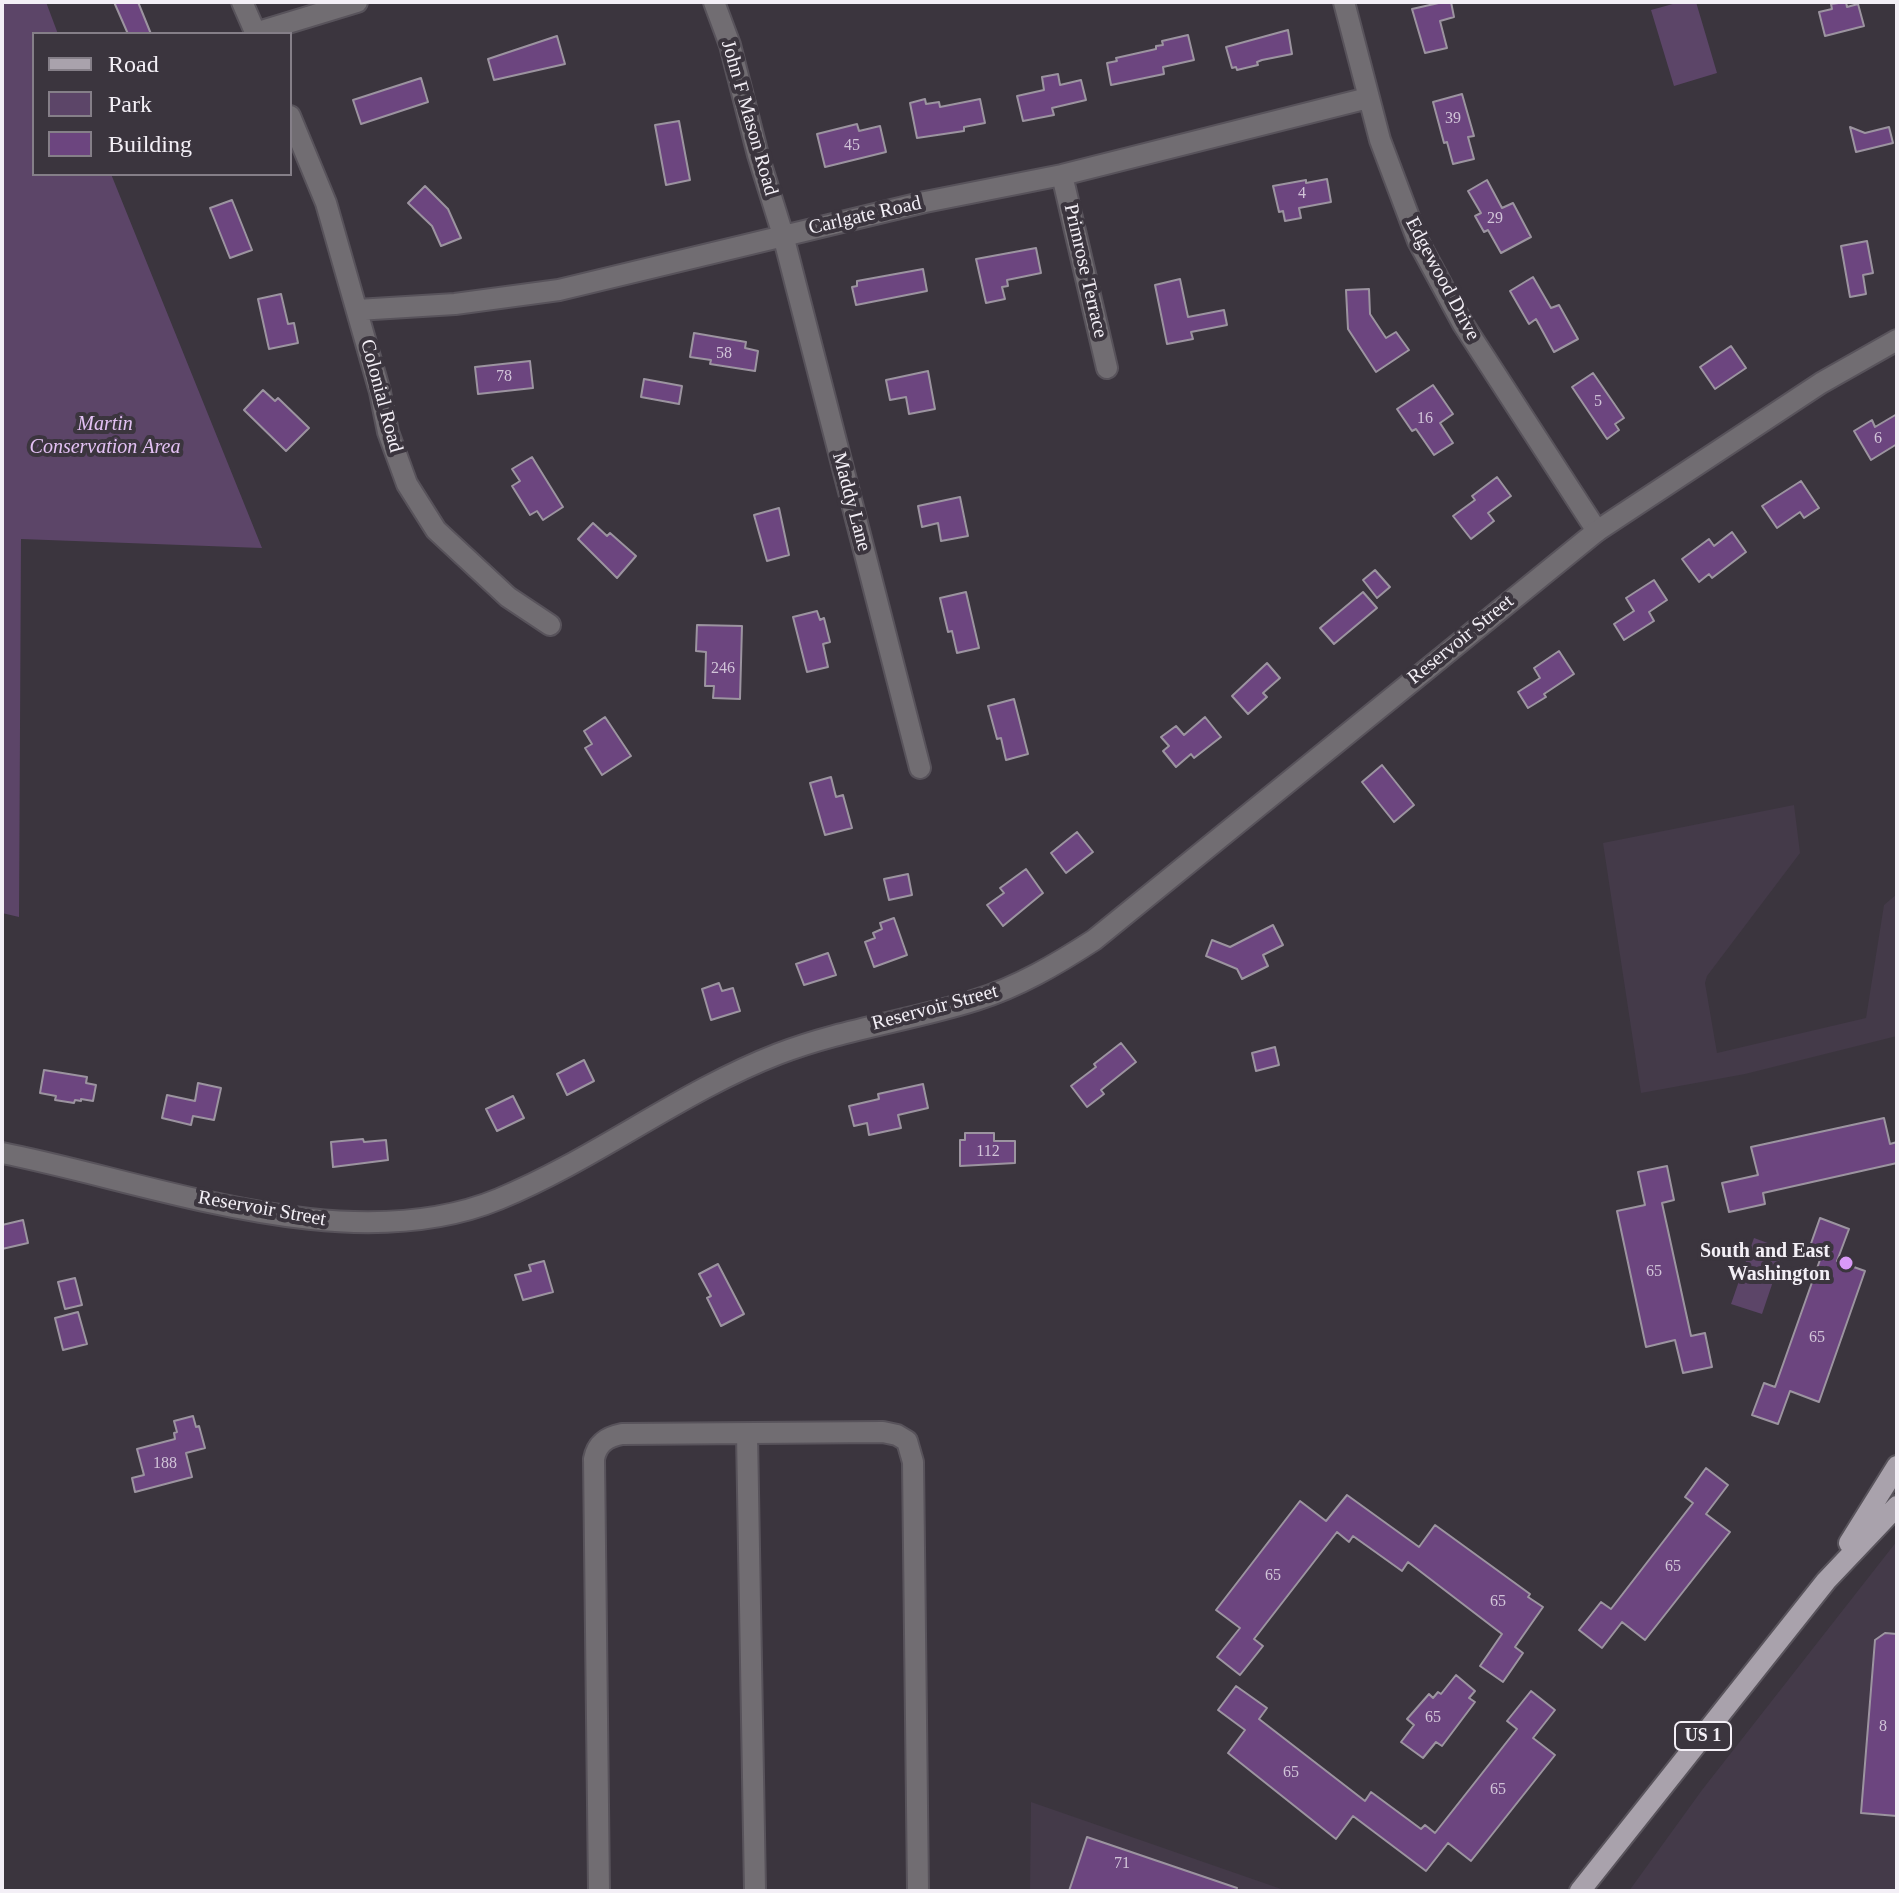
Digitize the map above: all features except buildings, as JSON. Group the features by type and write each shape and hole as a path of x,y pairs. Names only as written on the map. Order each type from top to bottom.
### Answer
{"main road":[{"name":"US 1","path":"1826,1581 1897,1466"},
{"name":"US 1","path":"1580,1891 1826,1581 1897,1506"}],"street":[{"path":"242,2 256,32"},
{"path":"259,32 357,2"},
{"name":"John F Mason Road","path":"714,2 730,45 758,155 783,235"},
{"name":"Edgewood Drive","path":"1344,2 1368,98 1418,241 1483,356 1597,531"},
{"name":"Carlgate Road","path":"357,310 427,307 559,290 925,202 1062,175 1368,98"},
{"name":"Colonial Road","path":"292,121 326,203 380,392 388,432 407,484 436,530 508,597 550,625"},
{"name":"Primrose Terrace","path":"1062,175 1107,368"},
{"name":"Maddy Lane","path":"783,235 920,768"},
{"name":"Reservoir Street","path":"2,1153 285,1217 327,1221 400,1222 423,1219 456,1213 500,1199 576,1163 752,1064 851,1030 975,1000 1008,988 1067,958 1094,940 1597,531 1821,383 1897,340"},
{"path":"599,1891 596,1452 603,1441 622,1434 883,1432 907,1441 912,1451 918,1891"},
{"path":"747,1434 755,1891"}],"shaded area":[{"path":"1794,805 1800,853 1707,976 1705,983 1717,1053 1866,1018 1884,905 1897,894 1897,1036 1745,1074 1641,1093 1603,843"},
{"path":"1897,1541 1897,1891 1629,1891 1702,1790"},
{"path":"1031,1802 1287,1891 1030,1891"}],"green space":[{"name":"Martin Conservation Area","path":"2,2 46,2 57,32 32,32 32,176 112,176 262,548 21,539 19,917 2,913"},
{"path":"1680,2 1696,2 1717,73 1674,86 1651,10"},
{"path":"1754,1238 1784,1249 1762,1314 1731,1304"}],"place":[{"name":"South and East Washington","path":"1846,1263"}]}
